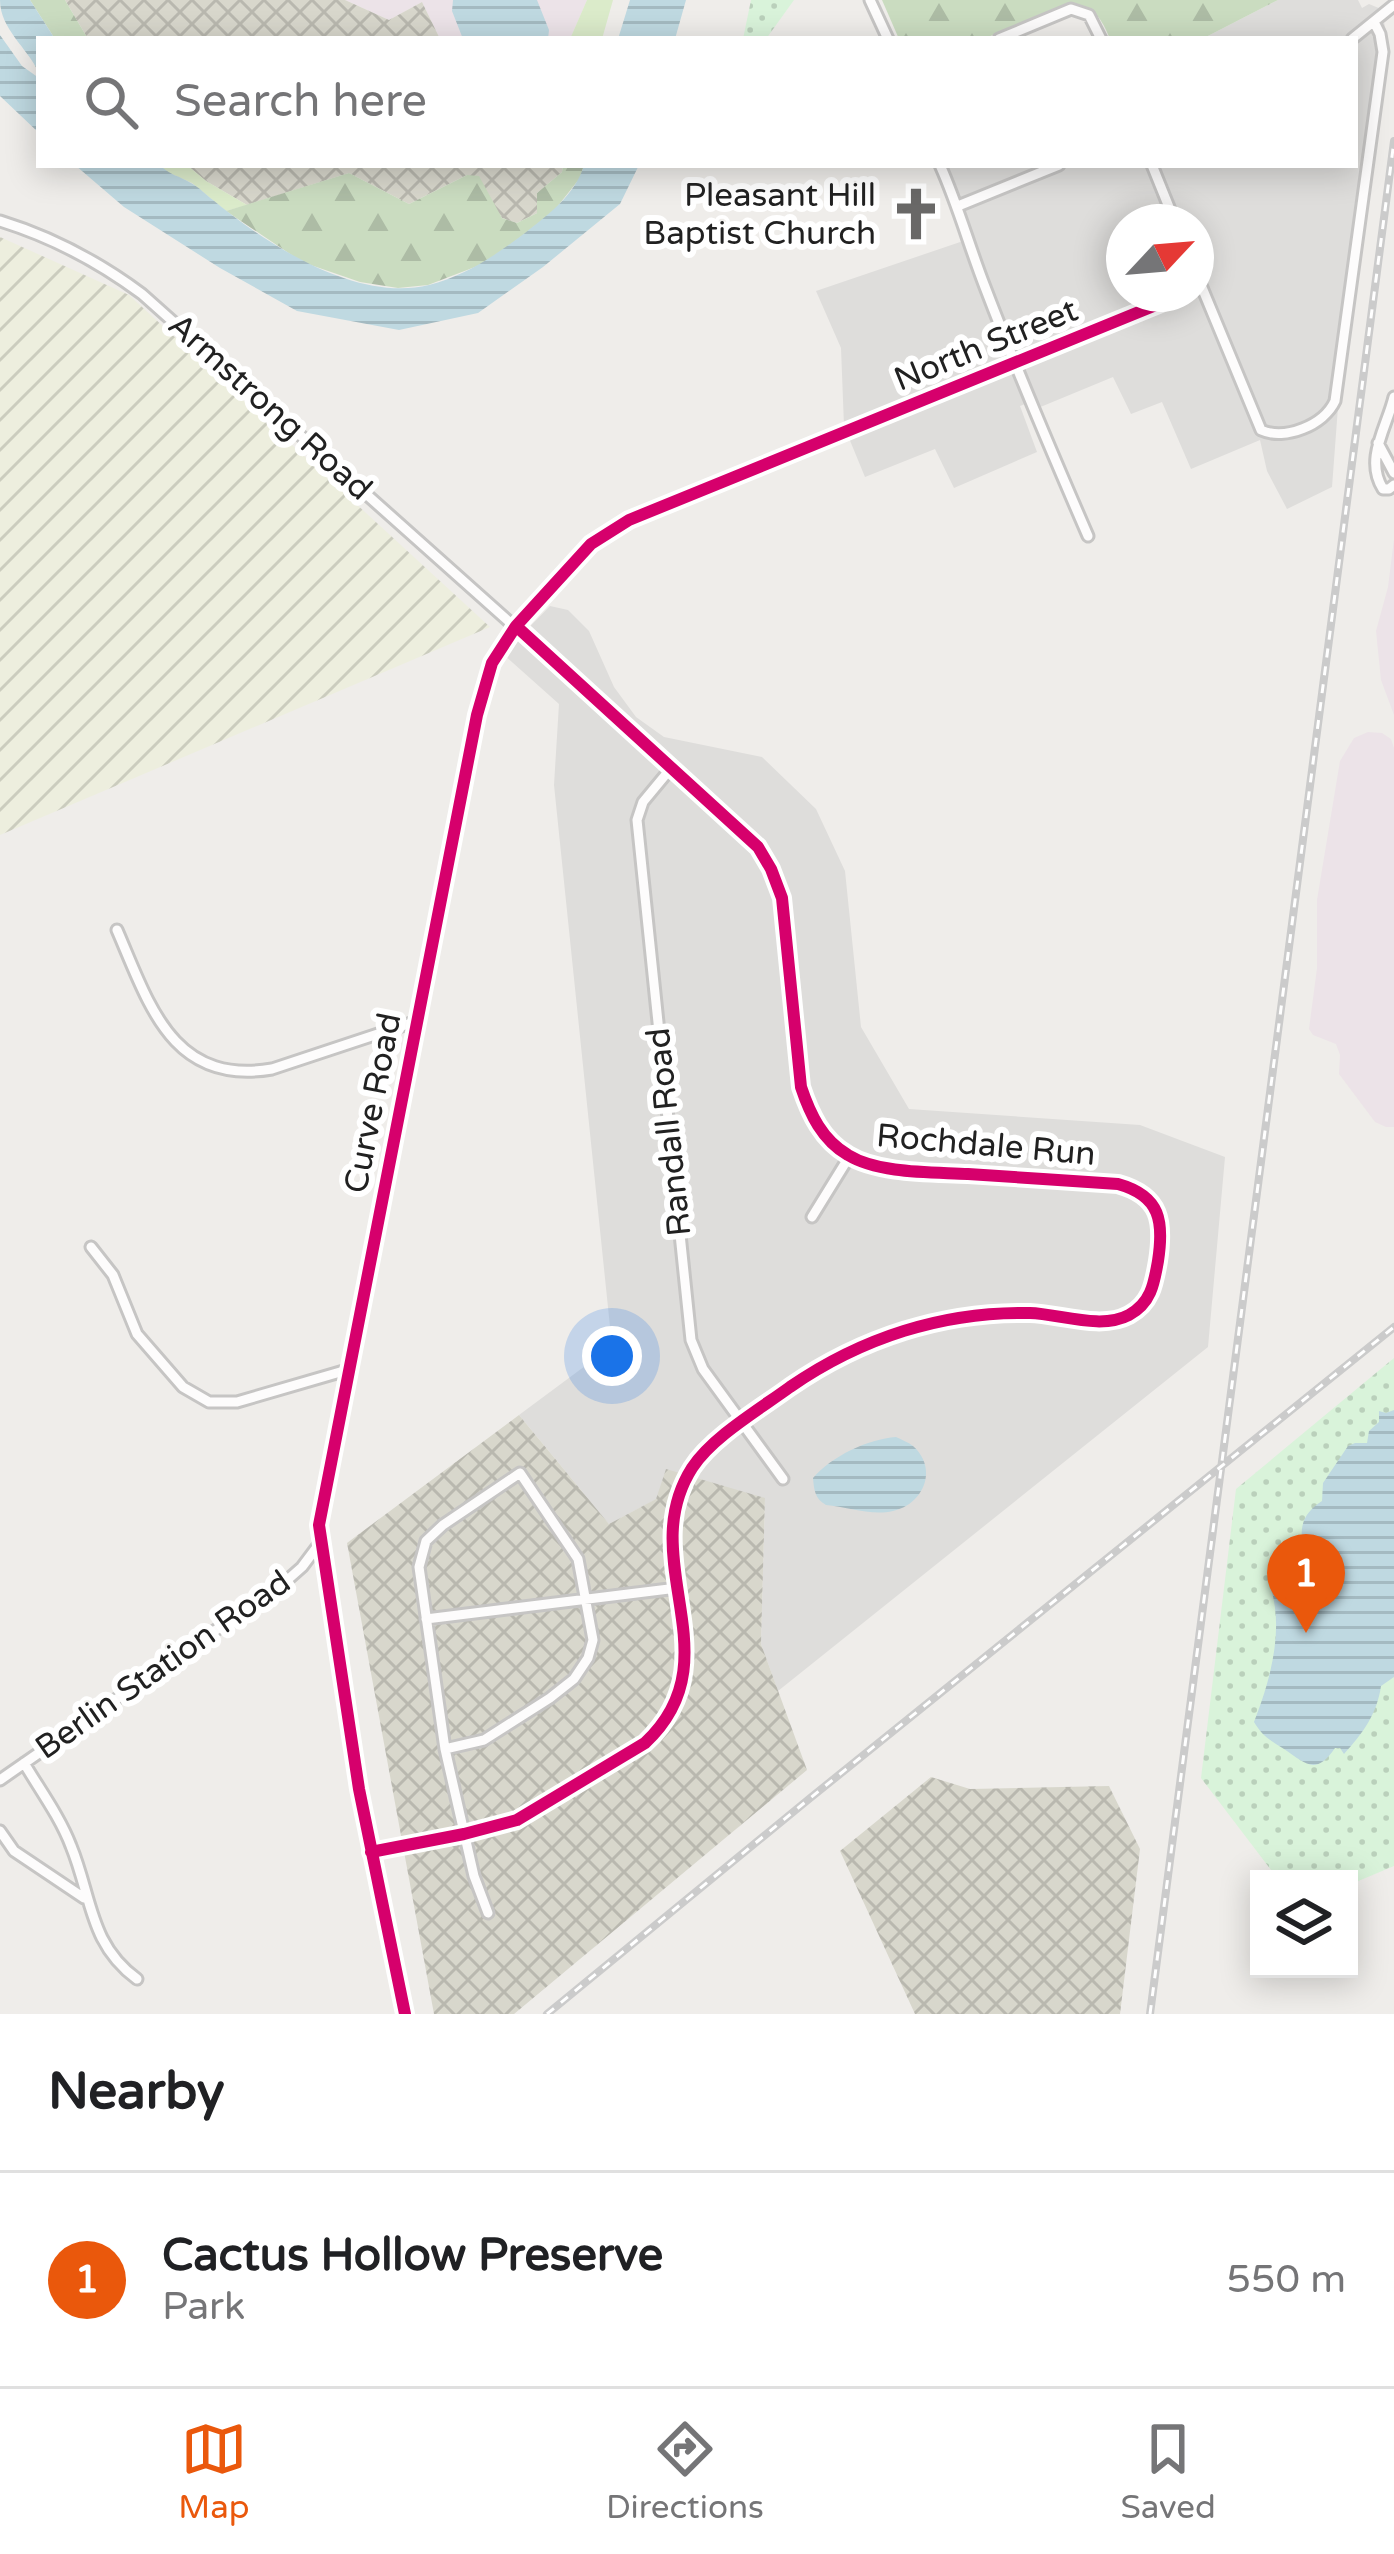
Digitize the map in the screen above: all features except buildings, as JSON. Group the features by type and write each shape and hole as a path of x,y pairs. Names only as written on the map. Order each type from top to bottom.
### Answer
{"street":[{"path":"870,0 887,36"},
{"path":"1356,36 1394,5"},
{"path":"1006,36 1064,10 1084,11 1100,36"},
{"path":"1209,312 1261,430 1281,435 1329,412 1335,400 1383,52 1374,22"},
{"path":"941,168 1014,362 1088,536"},
{"path":"958,206 1052,168"},
{"path":"1153,168 1168,204"},
{"name":"Armstrong Road","path":"0,221 82,255 142,294 516,627"},
{"name":"North Street","path":"875,419 1138,312"},
{"path":"1394,397 1378,443 1375,471 1383,489 1394,485"},
{"name":"Curve Road","path":"405,2014 371,1852 319,1525 484,687 499,650 516,627 591,544 616,527 875,419"},
{"path":"1378,443 1394,473"},
{"name":"Rochdale Run","path":"516,627 758,847 782,898 801,1087 821,1131 849,1157 890,1169 1118,1184 1148,1198 1159,1218 1162,1234 1153,1290 1126,1317 967,1316 913,1327 845,1353 742,1423"},
{"name":"Randall Road","path":"672,767 644,802 638,820 682,1268 696,1356 783,1479"},
{"path":"117,929 168,1036 193,1057 224,1069 272,1069 417,1021"},
{"path":"812,1217 849,1157"},
{"path":"91,1247 113,1275 136,1334 183,1387 209,1402 237,1402 347,1370"},
{"path":"371,1852 517,1820 645,1743 658,1730 675,1705 686,1665 672,1534 677,1501 701,1456 742,1423"},
{"path":"445,1749 484,1740 550,1698 574,1679 593,1640 578,1559 520,1473 442,1525 426,1541 419,1568 445,1749 474,1876 488,1913"},
{"name":"Berlin Station Road","path":"0,1780 285,1582 320,1543"},
{"path":"426,1619 677,1588"},
{"path":"24,1763 69,1840 107,1951 137,1979"},
{"path":"0,1832 14,1851 86,1899"}],"shaded area":[{"path":"65,0 345,0 389,20 422,2 439,36 86,36"},
{"path":"345,0 587,0 571,36 439,36 422,2 389,20"},
{"path":"1278,0 1358,0 1362,8 1369,4 1381,9 1389,44 1338,407 1332,487 1287,509 1267,471 1260,440 1191,469 1162,402 1131,414 1113,377 1038,408 1035,400 1020,406 1037,452 954,488 935,449 865,477 844,426 841,348 816,291 972,238 947,168 1358,168 1358,36 1208,36"},
{"path":"191,168 563,168 537,193 537,213 517,223 502,218 467,175 409,204 349,173 247,205"},
{"path":"1394,539 1394,715 1381,680 1376,631"},
{"path":"550,606 568,610 589,631 614,687 636,717 664,737 762,757 816,809 845,871 861,1027 909,1109 1140,1125 1225,1157 1208,1347 778,1691 761,1644 765,1498 657,1499 609,1524 519,1415 612,1346 554,785 559,704 503,654"},
{"path":"1382,733 1394,748 1394,1127 1375,1122 1339,1074 1336,1044 1309,1029 1317,968 1317,900 1340,761 1354,738"},
{"path":"519,1415 609,1524 656,1499 666,1469 765,1498 761,1644 807,1770 514,2014 434,2014 347,1543"},
{"path":"931,1777 970,1789 1109,1786 1140,1849 1120,2014 915,2014 840,1851"}],"green space":[{"path":"30,0 65,0 86,36 53,36"},
{"path":"587,0 613,0 603,36 571,36"},
{"path":"751,0 794,0 768,36 744,36"},
{"path":"882,0 1278,0 1208,36 1109,36 1096,15 1071,3 990,36 898,36"},
{"path":"163,168 191,168 247,205 226,211 192,183"},
{"path":"563,168 583,168 553,212 488,262 428,285 398,288 360,282 302,262 226,211 349,173 409,204 467,175 479,176 502,218 517,223 537,213 537,193"},
{"path":"0,237 129,295 490,627 0,835"},
{"path":"1394,1358 1394,1866 1358,1881 1358,1870 1271,1870 1201,1778 1236,1489"}],"water":[{"path":"0,0 30,0 53,36 36,36 36,68 9,29"},
{"path":"453,0 537,0 548,36 462,36"},
{"path":"630,0 686,0 676,36 619,36"},
{"path":"0,35 22,66 36,76 36,130 0,96"},
{"path":"78,168 164,168 314,266 372,286 401,288 455,276 503,249 560,203 583,168 638,168 620,204 478,313 399,330 297,311 124,207"},
{"path":"1394,1410 1394,1677 1381,1686 1368,1723 1344,1754 1335,1748 1322,1762 1311,1765 1267,1738 1254,1722 1273,1656 1276,1622 1271,1589 1284,1571 1281,1559 1290,1545 1302,1539 1306,1517 1322,1501 1323,1483 1348,1446 1367,1443 1369,1431 1379,1422 1379,1411"},
{"path":"896,1437 913,1446 925,1465 924,1485 912,1502 877,1512 819,1500 813,1478 821,1470 851,1450"}],"railway":[{"path":"1150,2014 1394,141"},
{"path":"547,2014 1394,1327"}],"cycle path":[{"path":"405,2014 359,1789 319,1525 477,715 492,663 516,626 591,544 629,520 1139,312"},
{"path":"371,1852 517,1820 645,1743 671,1711 682,1677 684,1643 673,1538 677,1503 692,1468 737,1424 845,1354 904,1331 998,1314 1093,1321 1129,1315 1150,1292 1160,1247 1159,1223 1151,1203 1118,1184 890,1169 861,1161 831,1142 801,1087 782,898 758,847 516,626"}],"place":[{"name":"Pleasant Hill Baptist Church","path":"916,214"},
{"name":"Cactus Hollow Preserve","path":"1306,1633"}]}
